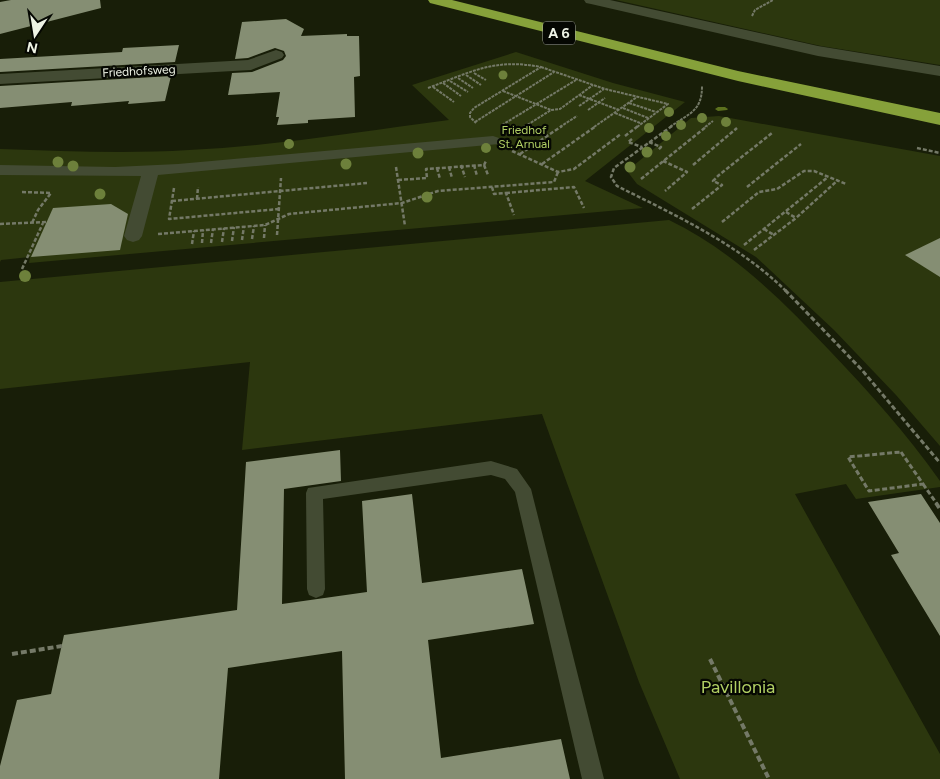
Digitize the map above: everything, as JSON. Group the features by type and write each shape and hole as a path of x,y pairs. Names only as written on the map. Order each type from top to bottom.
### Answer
{"highway":[{"name":"A 6","path":"435,0 684,63 739,68 895,92"},
{"name":"A 6","path":"488,0 694,50 739,68 940,119"}],"street":[{"path":"591,0 818,52 940,71"},
{"name":"Friedhofsweg","path":"0,79 251,65 276,55"},
{"path":"0,170 151,171 489,141"},
{"path":"133,236 151,171"}],"lane":[{"path":"316,589 314,493 491,468 511,474 524,489 593,779"}],"path":[{"path":"428,88 507,63 541,67 605,89 668,104 574,169 558,172 489,141 470,113 474,108 541,67"},
{"path":"474,72 486,80"},
{"path":"475,122 555,72"},
{"path":"466,75 480,85"},
{"path":"457,78 473,88"},
{"path":"702,79 702,100 699,106 614,168 611,177 618,186 694,225 748,258 774,280 827,332 888,398 940,463"},
{"path":"449,80 468,92"},
{"path":"484,165 487,162 489,141 536,104 576,80"},
{"path":"442,83 461,96"},
{"path":"489,141 551,110 560,109 593,85"},
{"path":"432,86 454,102"},
{"path":"579,106 605,89"},
{"path":"502,91 551,110"},
{"path":"579,95 619,110"},
{"path":"542,165 637,97"},
{"path":"588,110 605,98"},
{"path":"630,102 657,112"},
{"path":"623,108 649,118"},
{"path":"615,113 641,124"},
{"path":"519,155 577,116"},
{"path":"642,178 712,121"},
{"path":"693,165 737,128"},
{"path":"692,208 722,185 713,181 719,175 772,133"},
{"path":"632,139 628,142 642,147"},
{"path":"649,142 661,147 658,150"},
{"path":"747,187 801,144"},
{"path":"917,148 940,152"},
{"path":"393,149 405,226"},
{"path":"277,234 282,160"},
{"path":"472,160 477,176"},
{"path":"460,161 464,177"},
{"path":"662,161 687,172 665,191"},
{"path":"448,162 452,178"},
{"path":"436,163 440,179"},
{"path":"398,180 427,178 426,170 484,165"},
{"path":"484,165 488,175"},
{"path":"178,169 169,219 279,209"},
{"path":"722,222 759,192 777,189 804,171 814,171 846,184"},
{"path":"133,236 254,226 265,224 289,214 402,203 438,191 554,182 558,172"},
{"path":"744,245 828,176"},
{"path":"754,250 796,218 838,180"},
{"path":"172,201 367,183"},
{"path":"492,187 494,194 574,187 584,208"},
{"path":"17,192 51,193 38,210 32,223"},
{"path":"506,193 514,216"},
{"path":"786,212 796,218"},
{"path":"0,224 45,222 22,269"},
{"path":"264,238 265,224"},
{"path":"242,240 244,226"},
{"path":"252,239 254,226"},
{"path":"232,241 234,227"},
{"path":"222,242 224,228"},
{"path":"211,243 213,229"},
{"path":"764,229 774,235"},
{"path":"202,244 203,230"},
{"path":"192,244 194,231"},
{"path":"923,484 869,491 848,457 901,452 923,484 940,509"},
{"path":"12,654 62,646"},
{"path":"710,659 769,779"}],"green space":[{"path":"616,0 940,0 940,65 821,46"},
{"name":"Friedhof St. Arnual","path":"516,52 613,83 685,102 585,181 643,208 29,263 30,257 1,260 0,262 0,149 118,152 222,148 287,142 449,120 412,85"},
{"path":"719,116 940,156 940,446 896,395 834,330 756,257 637,184 627,171 691,118"},
{"name":"Pavillonia","path":"669,220 714,246 775,295 873,398 914,446 940,481 940,487 856,499 846,484 795,494 940,754 940,779 680,779 639,682 542,414 242,450 250,362 0,389 0,282"}],"building":[{"path":"11,0 100,0 101,8 0,34 0,2"},
{"path":"286,19 304,29 301,36 347,34 347,36 359,36 360,76 354,77 355,117 308,120 308,123 277,125 279,117 276,117 280,92 228,95 232,73 252,72 283,60 286,56 284,51 275,48 248,58 235,59 242,22"},
{"path":"179,45 175,62 0,72 0,59 122,52 123,48"},
{"path":"171,76 165,101 128,104 129,101 71,106 72,102 0,108 0,86"},
{"path":"111,204 128,214 120,250 31,257 53,208"},
{"path":"940,238 940,277 905,255"},
{"path":"340,450 341,481 284,489 282,604 367,592 362,501 412,494 422,583 522,569 534,624 428,640 441,758 561,739 570,779 345,779 342,651 228,668 219,779 0,779 0,766 17,700 51,694 64,635 237,610 246,462"},
{"path":"921,494 940,523 940,636 891,555 899,553 868,502"}],"waterway":[{"path":"718,109 725,109"}]}
